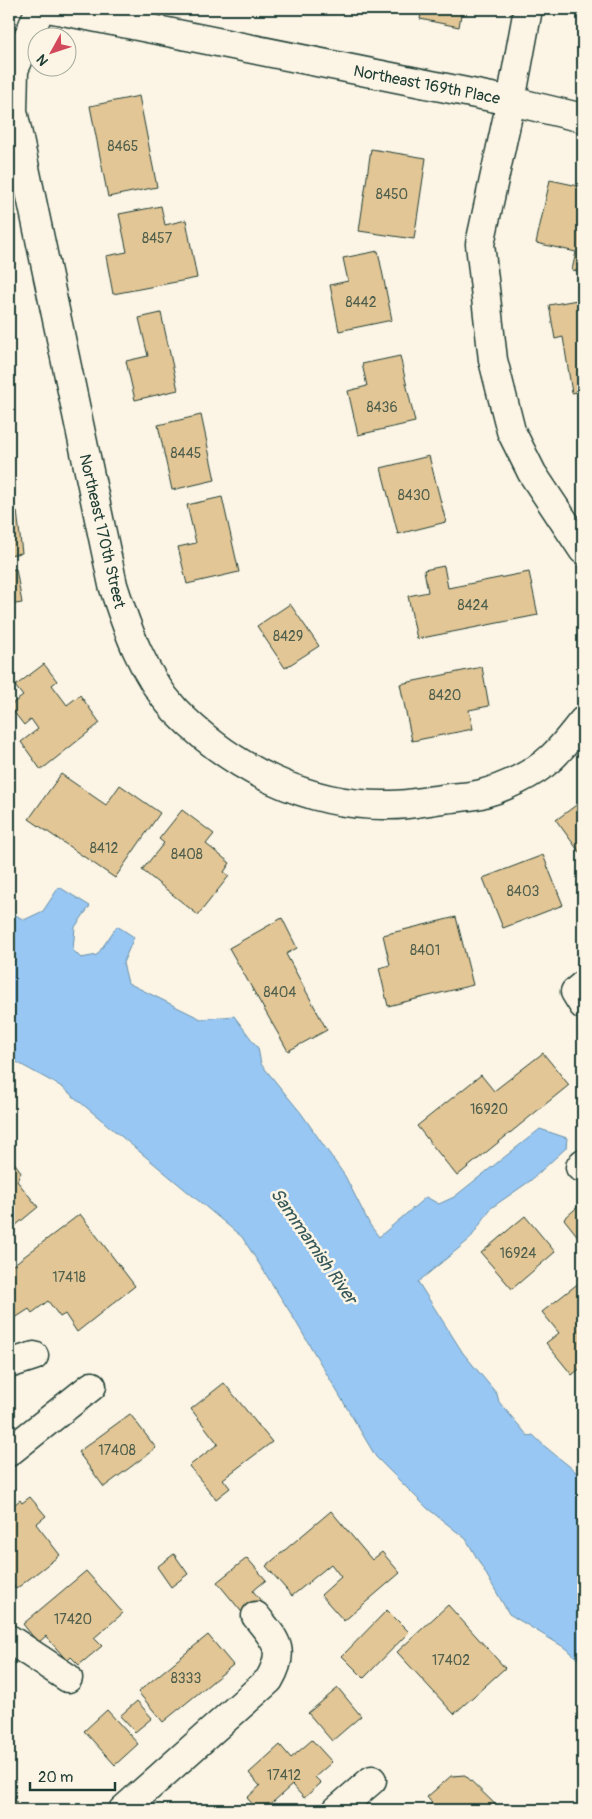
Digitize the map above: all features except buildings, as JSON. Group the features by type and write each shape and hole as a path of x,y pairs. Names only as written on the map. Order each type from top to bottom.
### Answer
{"street":[{"name":"Northeast 170th Street","path":"40,9 14,70 12,111 112,585 126,628 147,672 174,708 205,738 242,765 280,784 338,802 390,805 481,794 520,778 551,758 583,720"},
{"name":"Northeast 169th Place","path":"53,9 511,101 480,244 493,360 512,432 532,473 583,550"},
{"path":"528,9 511,101 583,118"},
{"path":"9,1452 92,1386"},
{"path":"123,1810 269,1680 275,1670 279,1651 276,1641 256,1616"},
{"path":"9,1639 68,1678"},
{"path":"338,1810 372,1780"}],"water":[{"name":"Sammamish River","path":"59,887 90,906 75,927 73,950 81,958 97,955 117,926 134,937 123,963 128,983 201,1019 234,1016 258,1048 261,1064 301,1113 345,1176 370,1225 379,1237 426,1197 439,1204 454,1197 540,1129 567,1138 566,1148 530,1181 491,1208 470,1239 418,1282 463,1353 497,1394 499,1402 528,1436 533,1435 583,1478 583,1664 567,1649 509,1614 466,1539 427,1508 376,1457 290,1312 242,1237 62,1087 9,1058 9,911 24,920 43,911"}]}
